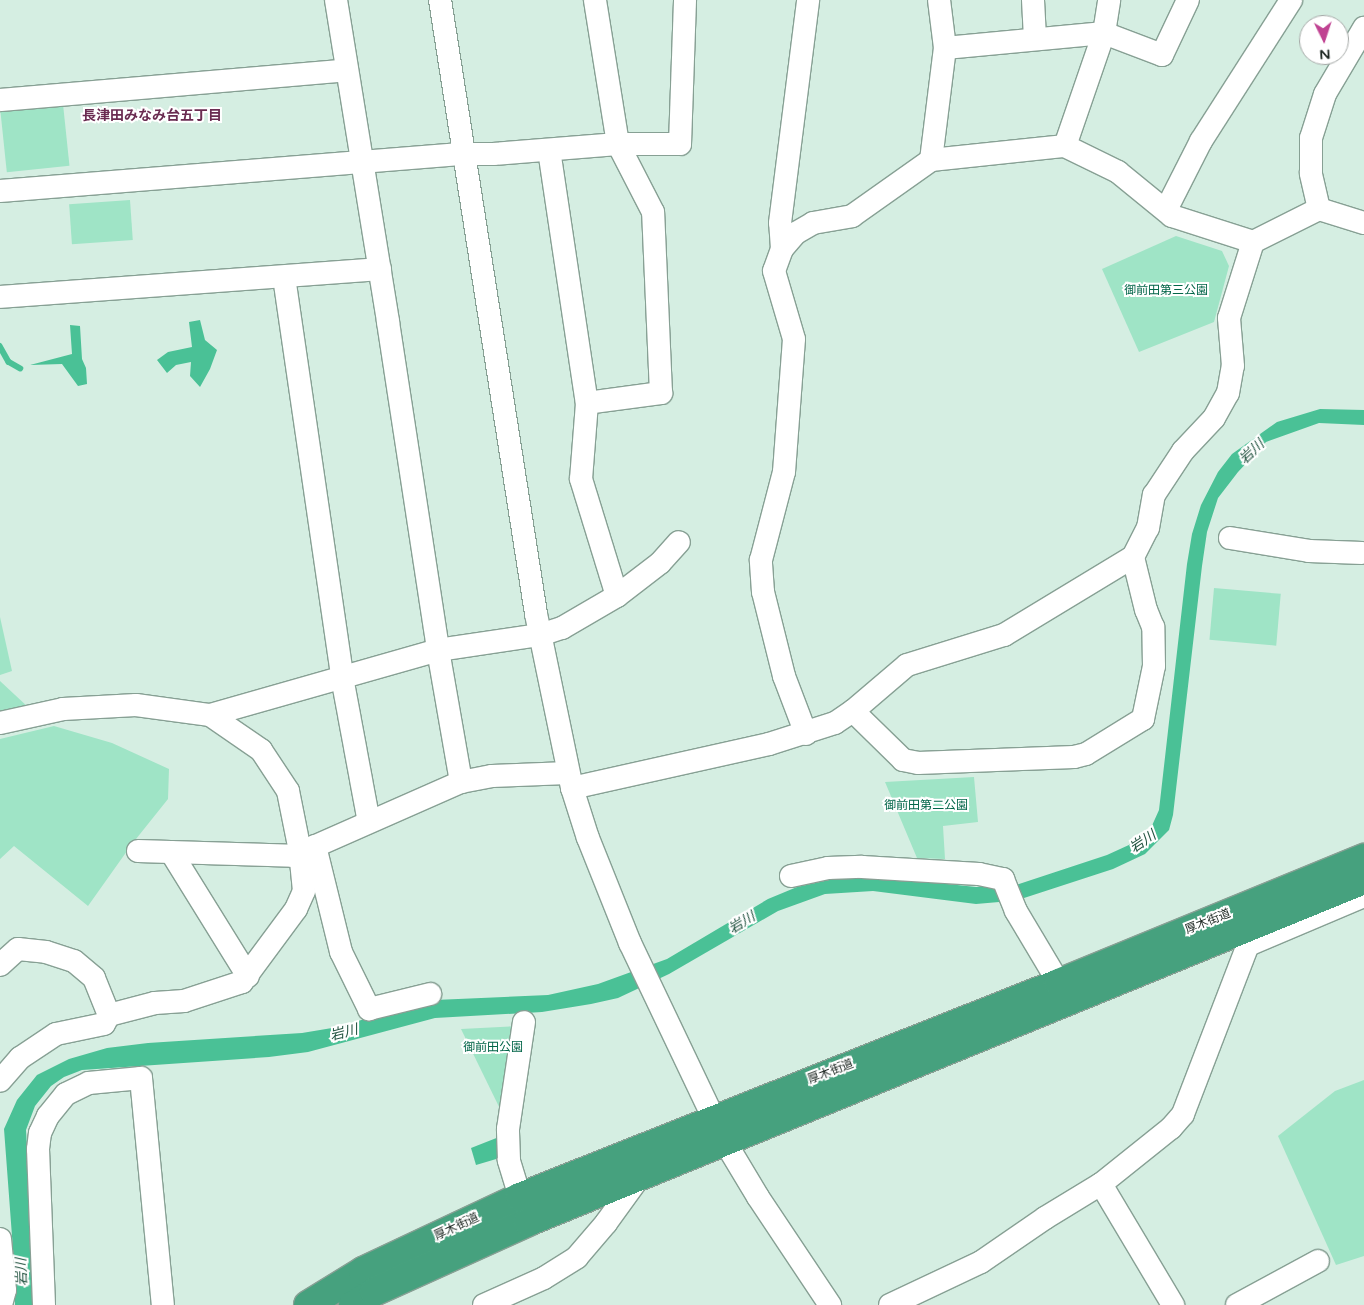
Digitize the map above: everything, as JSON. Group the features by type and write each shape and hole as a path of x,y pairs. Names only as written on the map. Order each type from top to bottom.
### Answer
{"highway":[{"name":"厚木街道","path":"353,1305 374,1292 528,1222 640,1176 719,1130 1059,983 1364,858"},
{"name":"厚木街道","path":"308,1305 363,1271 520,1197 719,1130 1252,935 1364,880"}],"street":[{"path":"336,0 380,269 438,650 461,782"},
{"path":"440,0 540,635 570,780 588,838 639,963 719,1130 758,1198 830,1305"},
{"path":"587,403 661,393 653,212 618,144 595,0"},
{"path":"0,191 464,154 618,144 680,144 685,0"},
{"path":"806,734 784,676 763,592 761,560 784,472 794,339 774,271 782,248 780,223 808,0"},
{"path":"931,160 944,48 939,0"},
{"path":"1032,0 1035,38"},
{"path":"1065,146 1104,33 1109,0"},
{"path":"944,48 1104,33 1162,55 1188,0"},
{"path":"1166,210 1201,141 1291,0"},
{"path":"1319,209 1311,173 1311,138 1325,94 1364,28"},
{"path":"0,100 347,70"},
{"path":"782,248 796,234 813,223 852,216 931,160 1065,146 1118,172 1166,210 1185,222 1253,242 1319,209 1364,223"},
{"path":"548,150 587,403 581,479 617,596"},
{"path":"138,851 293,856 461,782 492,776 570,780 806,734 836,723 907,665 1004,635 1133,557 1148,528 1154,495 1183,451 1214,418 1228,393 1233,366 1229,318 1253,242"},
{"path":"0,297 380,269"},
{"path":"284,277 342,677 369,822"},
{"path":"1230,538 1309,551 1363,551"},
{"path":"0,722 63,709 136,705 210,715 438,650 540,635 562,628 617,596 660,563 679,542"},
{"path":"853,711 903,760 918,763 1074,757 1086,754 1143,719 1154,666 1153,627 1146,610 1133,557"},
{"path":"210,715 261,750 288,791 342,952 369,1010 430,994"},
{"path":"0,1081 20,1058 56,1034 104,1024 109,1015 155,1003 184,1001 242,982 296,910 304,891 307,849"},
{"path":"171,852 248,976"},
{"path":"791,876 828,868 862,867 979,874 1003,879 1015,908 1059,983"},
{"path":"890,1305 981,1262 1045,1218 1101,1184 1158,1140 1184,1114 1252,935 1364,896"},
{"path":"0,965 18,949 46,952 74,961 94,978 109,1015"},
{"path":"520,1197 509,1160 508,1129 524,1022"},
{"path":"44,1305 38,1149 40,1133 48,1116 66,1094 89,1083 141,1078 163,1305"},
{"path":"484,1305 522,1297 577,1257 606,1223 640,1176"},
{"path":"1101,1184 1173,1305"},
{"path":"0,1239 6,1290 2,1305"},
{"path":"1237,1305 1318,1261"}],"green space":[{"path":"63,104 69,166 7,172 0,111"},
{"path":"130,200 133,240 72,244 69,204"},
{"name":"御前田第三公園","path":"1176,236 1222,251 1229,266 1214,322 1139,352 1102,269"},
{"path":"1214,588 1281,594 1276,646 1209,640"},
{"path":"0,617 12,671 0,675"},
{"path":"0,681 29,708 0,715"},
{"path":"54,726 112,743 169,769 168,799 132,844 88,906 14,846 0,859 0,739"},
{"name":"御前田第二公園","path":"974,777 978,822 943,826 945,859 917,858 885,782"},
{"name":"御前田公園","path":"517,1026 504,1117 461,1029"},
{"path":"1364,1080 1364,1256 1336,1265 1278,1136 1335,1091"}],"water":[{"path":"200,320 205,340 217,350 210,369 200,387 190,376 191,362 176,365 167,373 157,360 168,352 192,347 189,322"},
{"path":"70,325 80,326 82,359 86,368 87,384 78,386 62,364 30,365 72,354"},
{"name":"岩川","path":"1320,409 1364,410 1364,425 1319,423 1266,442 1238,472 1218,498 1207,532 1202,566 1173,815 1169,830 1145,854 1113,869 1024,898 999,902 976,904 873,891 825,894 778,911 669,974 618,998 591,1004 542,1012 435,1018 308,1052 269,1057 82,1070 64,1077 51,1086 35,1106 26,1130 36,1305 15,1305 15,1276 4,1129 17,1100 37,1075 69,1059 107,1048 148,1043 302,1033 332,1028 435,1000 548,995 598,984 667,959 768,899 797,887 829,880 872,876 976,887 1016,885 1107,855 1142,839 1150,830 1159,810 1187,564 1192,534 1201,505 1218,472 1232,454 1277,422"},
{"path":"499,1137 503,1157 476,1165 471,1148"}],"waterway":[{"path":"0,346 9,362 20,368"}],"district":[{"name":"長津田みなみ台五丁目","path":"152,116"}]}
